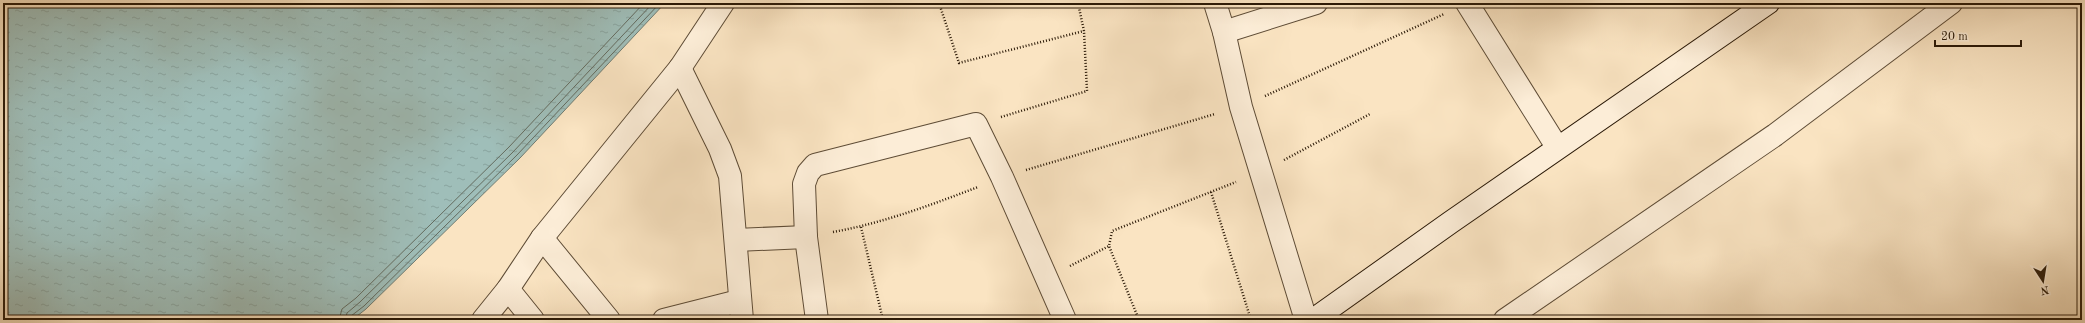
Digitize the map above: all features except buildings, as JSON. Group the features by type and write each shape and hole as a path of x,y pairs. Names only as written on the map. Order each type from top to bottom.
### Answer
{"street":[{"path":"483,320 508,289 542,238 680,68 723,3"},
{"path":"1215,3 1224,32 1241,106 1306,320"},
{"path":"1224,32 1316,3"},
{"path":"1467,3 1558,147"},
{"path":"1313,320 1558,147 1768,3"},
{"path":"1505,320 1775,135 1950,3"},
{"path":"664,320 741,310 730,176 720,149 680,68"},
{"path":"817,320 806,236 804,184 808,173 815,165 976,124 1002,177 1065,320"},
{"path":"736,240 806,236"},
{"path":"542,238 609,320"},
{"path":"508,289 532,320"}],"path":[{"path":"939,3 959,63 1084,30"},
{"path":"976,124 1087,91 1084,30 1078,3"},
{"path":"883,320 861,227 930,206 1002,177 1241,106 1467,3"},
{"path":"1261,173 1370,114"},
{"path":"1139,320 1109,246 1112,231 1211,192 1252,320"},
{"path":"1046,277 1109,246"}],"water":[{"path":"3,3 665,3 520,158 366,309 352,320 3,320"}]}
